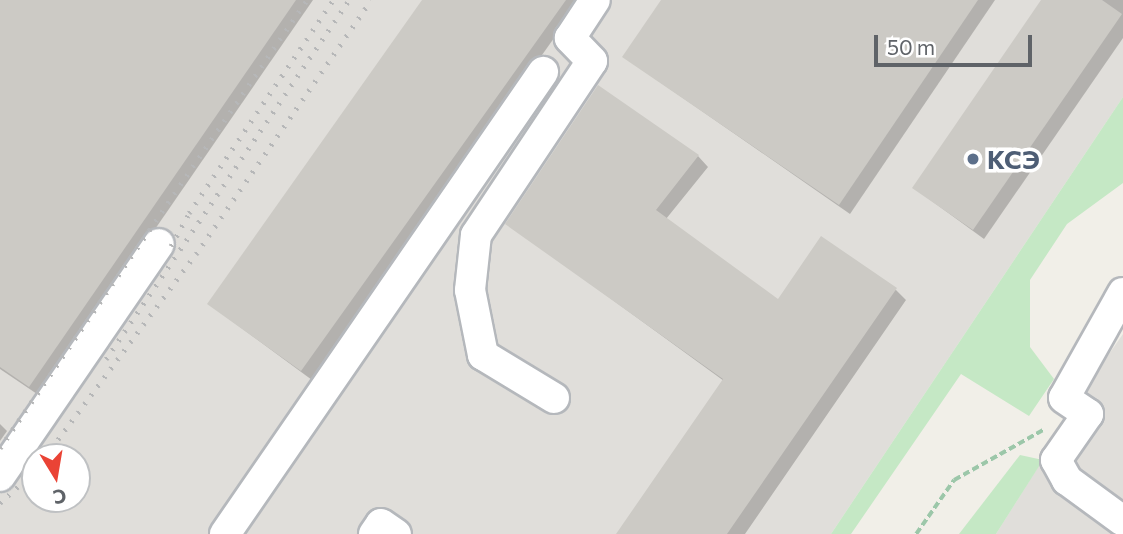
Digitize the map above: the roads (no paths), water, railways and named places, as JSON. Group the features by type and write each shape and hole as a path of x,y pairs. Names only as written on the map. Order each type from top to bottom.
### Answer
{"lane":[{"path":"554,398 483,355 470,290 476,235 592,61 570,38 595,0"},
{"path":"225,534 543,72"},
{"path":"0,476 159,244"},
{"path":"1123,293 1064,398 1088,414 1056,460 1067,480 1123,521"},
{"path":"374,534 381,524 396,534"}],"railway":[{"path":"0,448 307,0"},
{"path":"171,246 189,213 333,0"},
{"path":"106,359 349,0"},
{"path":"55,443 196,254 371,0"},
{"path":"0,503 21,484"}],"place":[{"name":"КСЭ","path":"973,159"}]}
